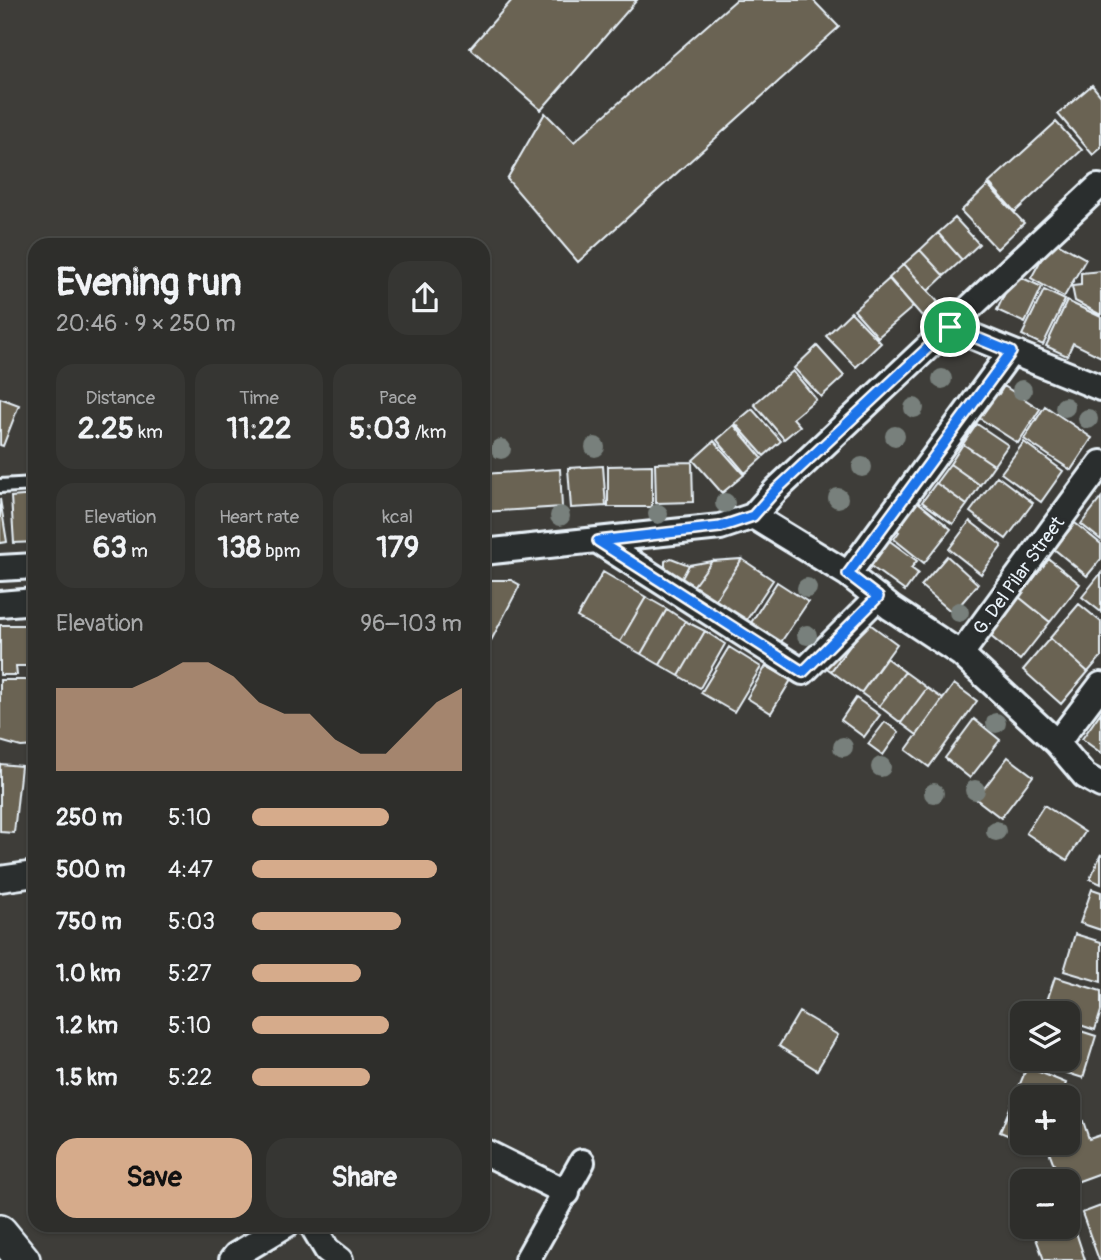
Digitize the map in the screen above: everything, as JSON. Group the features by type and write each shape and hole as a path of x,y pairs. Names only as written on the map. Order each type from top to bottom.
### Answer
{"street":[{"path":"490,551 720,527 753,516 776,490 1098,187"},
{"path":"950,327 1101,388"},
{"path":"848,574 1011,352"},
{"name":"G. Del Pilar Street","path":"961,654 1101,463"},
{"path":"753,516 848,574 961,654 1057,743 1085,776 1101,785"},
{"path":"598,541 803,672 878,597"},
{"path":"0,568 28,566"},
{"path":"0,604 28,602"},
{"path":"1057,743 1101,685"},
{"path":"0,879 28,875"},
{"path":"490,1155 566,1193"},
{"path":"527,1260 582,1162"},
{"path":"0,1232 23,1260"},
{"path":"232,1260 274,1232"},
{"path":"316,1232 327,1250 340,1260"}],"lane":[{"path":"0,486 28,484"}],"building":[{"path":"512,0 637,0 541,110 470,48"},
{"path":"736,0 813,0 839,27 578,262 507,179 545,113 574,142"},
{"path":"1092,85 1101,96 1101,148 1093,155 1058,114"},
{"path":"1056,122 1082,150 1015,212 989,183"},
{"path":"988,185 1024,223 997,249 961,211"},
{"path":"955,218 979,244 962,260 938,233"},
{"path":"938,233 962,260 944,276 920,250"},
{"path":"1052,240 1086,259 1064,297 1031,278"},
{"path":"920,250 944,276 928,291 904,264"},
{"path":"904,264 938,302 922,316 889,278"},
{"path":"1101,271 1101,315 1075,301 1072,286 1081,285 1081,273"},
{"path":"1014,274 1042,287 1025,323 997,310"},
{"path":"889,279 913,307 878,337 854,310"},
{"path":"1044,290 1065,300 1043,345 1022,335"},
{"path":"1067,301 1101,317 1101,357 1073,343 1067,356 1046,346"},
{"path":"851,312 881,343 856,367 826,336"},
{"path":"817,346 844,376 821,397 794,368"},
{"path":"793,371 816,399 793,418 800,426 784,439 754,404"},
{"path":"1004,386 1040,409 1018,443 976,416 992,390 999,394"},
{"path":"0,398 19,405 3,446 0,445"},
{"path":"1045,406 1092,438 1071,470 1024,439"},
{"path":"752,409 781,441 764,456 735,423"},
{"path":"977,424 1008,445 994,465 963,444"},
{"path":"734,425 762,458 745,473 717,440"},
{"path":"714,441 744,475 722,493 693,460"},
{"path":"1024,442 1063,471 1041,502 1001,473"},
{"path":"963,444 994,465 980,485 950,464"},
{"path":"692,462 693,502 656,503 655,463"},
{"path":"950,464 980,485 967,505 936,483"},
{"path":"652,465 652,507 608,507 608,466"},
{"path":"603,466 606,506 571,508 568,468"},
{"path":"560,469 562,507 490,512 490,474"},
{"path":"997,476 1033,503 1006,539 970,512"},
{"path":"936,483 967,505 953,524 922,502"},
{"path":"28,496 28,542 14,543 11,497"},
{"path":"913,498 951,529 924,563 894,539 899,532 892,526"},
{"path":"1101,498 1101,540 1081,524"},
{"path":"0,499 7,542 0,543"},
{"path":"970,521 1002,546 981,574 949,549"},
{"path":"1075,523 1101,544 1101,559 1087,576 1054,549"},
{"path":"883,536 917,561 911,568 918,573 905,591 865,562"},
{"path":"947,556 978,584 953,613 921,586"},
{"path":"671,558 689,565 681,580 665,571 665,561"},
{"path":"742,559 773,580 742,627 711,606"},
{"path":"742,559 711,606 689,592 712,561"},
{"path":"1049,559 1080,584 1050,622 1019,597"},
{"path":"712,561 689,592 681,580 689,565"},
{"path":"603,572 646,597 620,642 577,617"},
{"path":"1101,573 1101,612 1082,597"},
{"path":"490,580 511,580 520,585 490,643"},
{"path":"777,582 808,602 777,648 747,629"},
{"path":"646,597 667,609 641,654 620,642"},
{"path":"1019,597 1050,622 1020,660 989,635"},
{"path":"1079,604 1101,622 1101,657 1088,672 1050,638"},
{"path":"667,609 685,621 660,665 641,654"},
{"path":"685,621 705,631 679,676 660,665"},
{"path":"867,622 897,644 861,693 831,671"},
{"path":"0,625 28,625 28,666 16,666 17,675 0,675"},
{"path":"851,629 859,634 831,671 824,666"},
{"path":"705,631 725,644 700,688 679,676"},
{"path":"1050,638 1088,672 1061,704 1023,670"},
{"path":"729,647 761,667 734,712 701,693"},
{"path":"886,658 905,672 879,706 861,693"},
{"path":"766,666 791,680 771,713 747,698"},
{"path":"905,672 927,688 901,723 879,706"},
{"path":"0,680 28,680 28,746 0,741"},
{"path":"954,684 977,701 929,767 906,750"},
{"path":"927,688 943,699 917,735 901,723"},
{"path":"856,698 880,715 864,737 841,720"},
{"path":"1101,712 1101,753 1082,739"},
{"path":"974,719 1000,740 970,778 945,758"},
{"path":"885,722 899,732 883,755 868,744"},
{"path":"1008,757 1033,776 1001,818 976,799"},
{"path":"0,764 21,766 14,833 0,832"},
{"path":"28,780 28,806 25,805"},
{"path":"1044,805 1085,832 1067,860 1026,833"},
{"path":"1101,854 1101,884 1090,879"},
{"path":"1092,889 1101,892 1101,930 1080,923"},
{"path":"1075,934 1101,942 1101,982 1064,971"},
{"path":"1055,977 1101,991 1101,1011 1095,1030 1080,1025 1080,1001 1047,1001"},
{"path":"799,1012 838,1035 817,1070 779,1046"},
{"path":"1080,1031 1096,1036 1083,1078 1061,1071 1080,1071"},
{"path":"1025,1071 1037,1071 1066,1083 1065,1085 1020,1085"},
{"path":"1010,1108 1010,1136 1000,1132"},
{"path":"1083,1121 1089,1139 1101,1135 1101,1173 1080,1181 1080,1169 1056,1169 1050,1155 1080,1155 1080,1122"},
{"path":"1101,1206 1101,1260 1099,1260 1082,1213"},
{"path":"1036,1239 1078,1239 1085,1260 1044,1260"}],"route":[{"path":"950,327 1011,352 848,574 878,597 803,672 598,541 720,527 753,516 776,490 950,327"}]}
